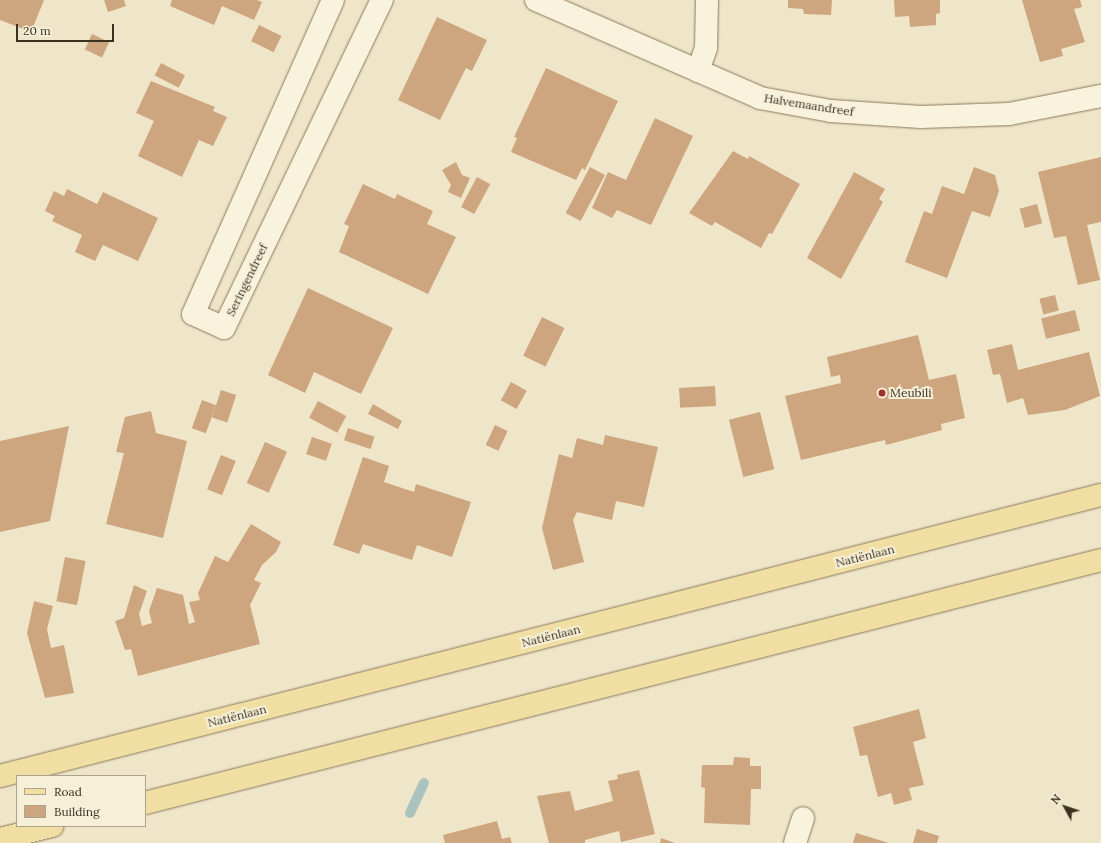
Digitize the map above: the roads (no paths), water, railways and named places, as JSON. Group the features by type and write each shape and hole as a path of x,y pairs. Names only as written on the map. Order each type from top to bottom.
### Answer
{"main road":[{"name":"Natiënlaan","path":"0,776 1101,495"},
{"path":"146,803 1101,560"},
{"path":"0,839 48,827"}],"street":[{"name":"Seringendreef","path":"333,0 193,314 224,328 382,0"},
{"name":"Halvemaandreef","path":"536,0 760,98 830,111 921,117 1009,114 1101,96"},
{"path":"698,70 706,48 707,0"},
{"path":"795,843 803,818"}],"waterway":[{"path":"410,813 424,783"}],"place":[{"name":"Meubili","path":"882,393"}]}
